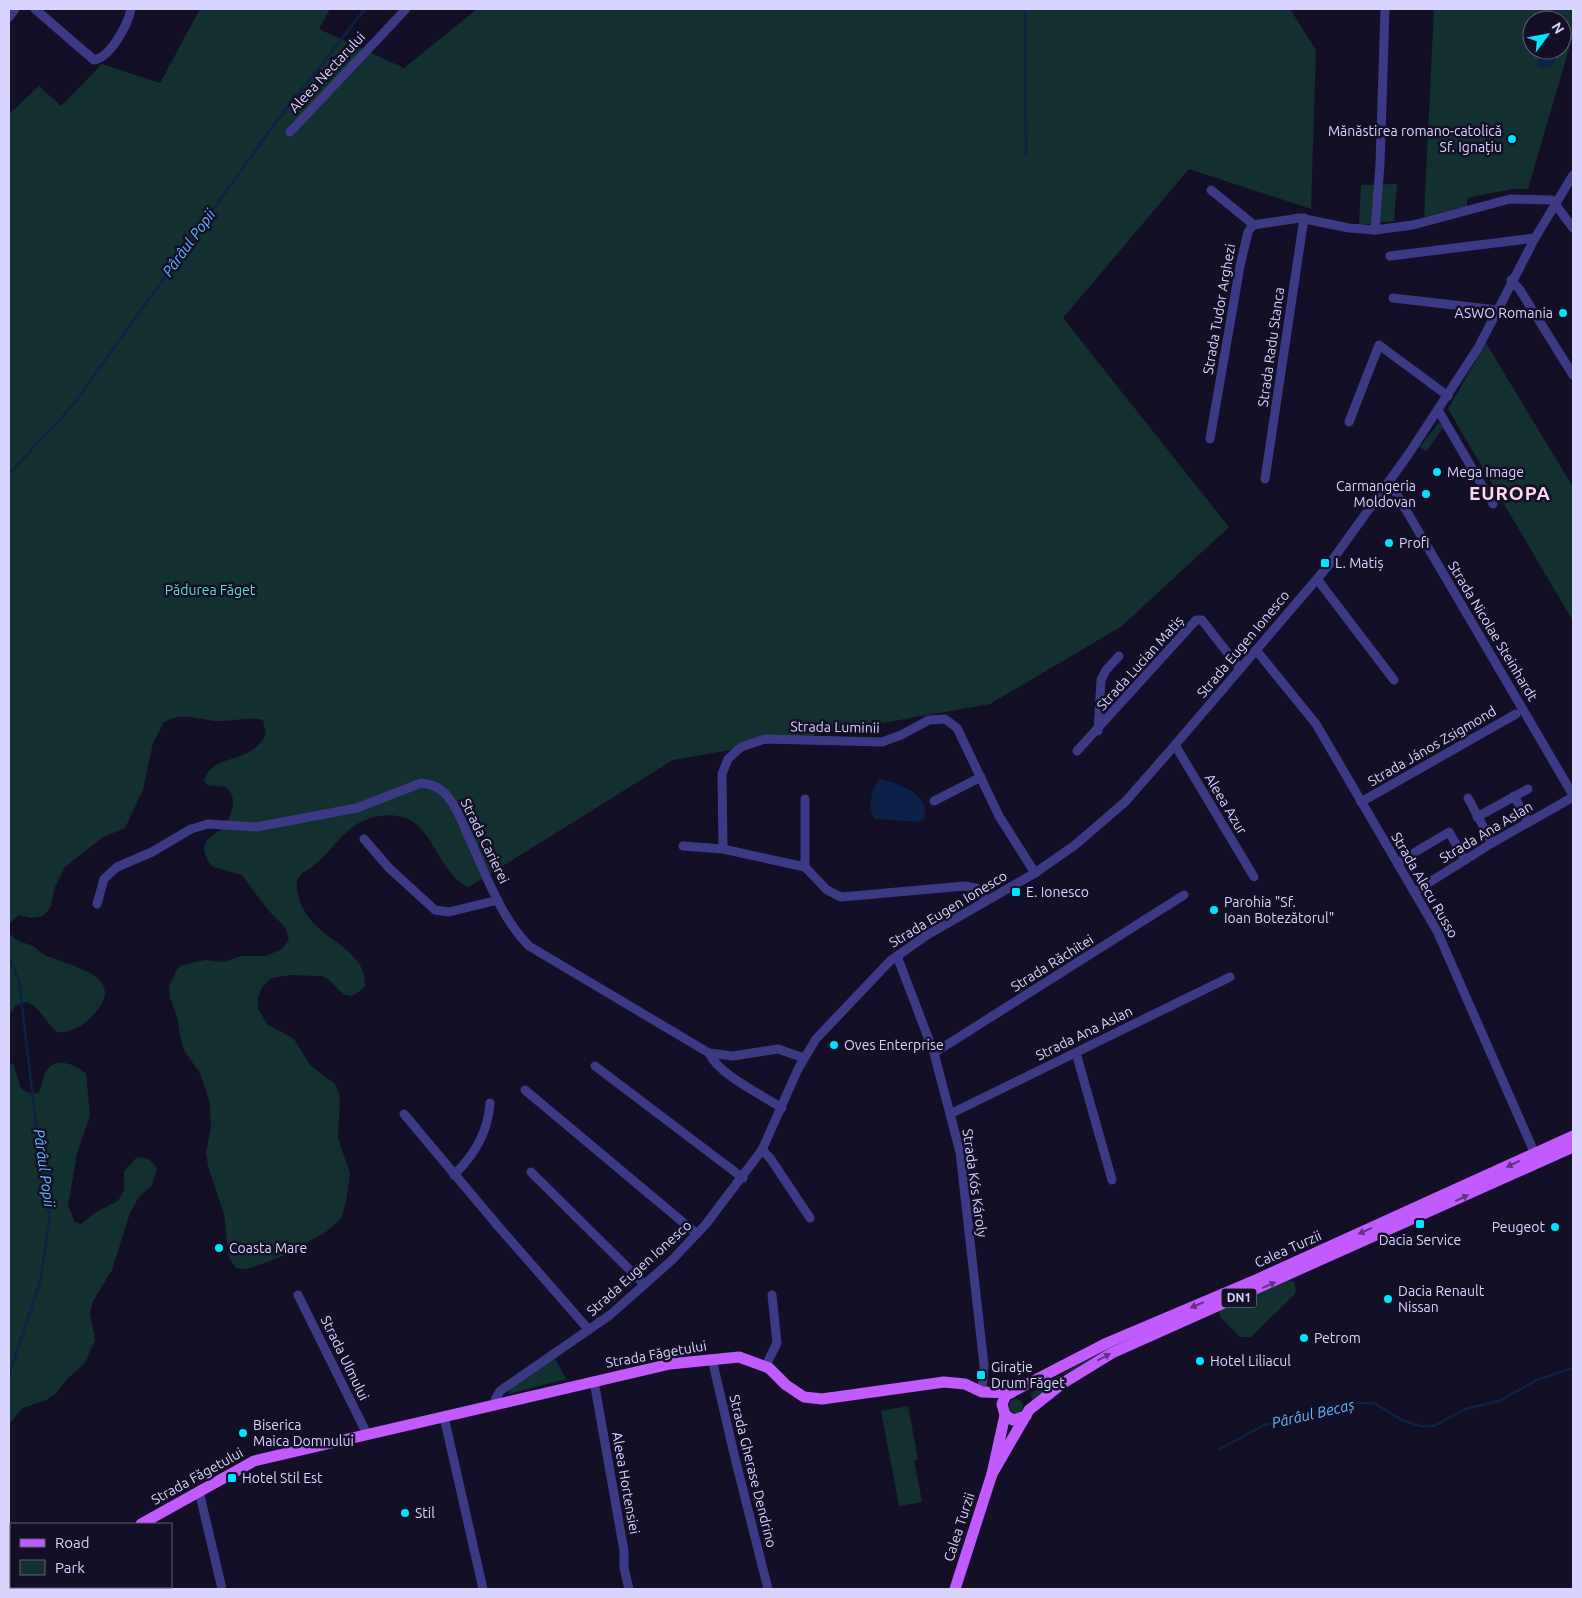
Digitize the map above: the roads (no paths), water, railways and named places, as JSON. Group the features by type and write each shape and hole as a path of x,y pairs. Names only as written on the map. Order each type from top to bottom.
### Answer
{"main road":[{"name":"Calea Turzii","path":"955,1589 992,1474 1004,1412 1003,1400 1014,1392 1107,1343 1258,1279 1573,1136"},
{"name":"Calea Turzii","path":"992,1474 1028,1413 1063,1383 1112,1353 1573,1147"},
{"name":"Strada Făgetului","path":"143,1523 254,1461 670,1364 739,1357 765,1366 796,1392 813,1398 847,1397 944,1382 964,1384 982,1392 1004,1412"},
{"name":"Strada Făgetului","path":"982,1392 1014,1392"},
{"path":"1004,1412 1013,1420 1028,1413 1029,1400 1022,1393 1014,1392"}],"street":[{"path":"9,17 15,9"},
{"path":"35,9 94,60 99,59 109,50 124,31 131,9"},
{"name":"Aleea Nectarului","path":"290,132 406,9"},
{"path":"1375,230 1380,164 1385,9"},
{"name":"Strada Eugen Ionesco","path":"496,1405 495,1400 500,1391 590,1330 697,1234 743,1178 762,1150 804,1058 832,1020 897,956 927,935 1035,873 1090,832 1125,802 1175,745 1317,579 1388,482 1448,396 1478,348 1535,238 1573,175"},
{"path":"1211,190 1254,225 1304,218 1349,228 1375,230 1419,223 1510,198 1547,198 1556,203 1573,228"},
{"name":"Strada Radu Stanca","path":"1266,479 1304,218"},
{"name":"Strada Tudor Arghezi","path":"1210,439 1240,266 1248,232 1254,225"},
{"path":"1390,256 1535,238"},
{"path":"1512,280 1573,375"},
{"path":"1393,298 1497,310"},
{"path":"1349,422 1379,345 1448,396"},
{"path":"1438,410 1493,504"},
{"name":"Strada Nicolae Steinhardt","path":"1388,482 1573,796"},
{"path":"1317,579 1394,680"},
{"name":"Strada Lucian Matiș","path":"1077,751 1098,731 1199,619 1240,669"},
{"name":"Strada Alecu Russo","path":"1256,650 1316,724 1414,892 1450,958 1535,1154"},
{"path":"1098,731 1101,680 1119,656"},
{"name":"Strada János Zsigmond","path":"1361,802 1516,714"},
{"name":"Strada Luminii","path":"723,849 722,770 728,759 737,749 759,740 882,742 929,720 941,718 949,721 957,728 1013,841 1035,873"},
{"name":"Aleea Azur","path":"1175,745 1254,878"},
{"path":"934,801 980,777"},
{"name":"Strada Carierei","path":"97,904 104,879 117,867 152,852 191,829 208,824 256,827 357,808 422,783 438,787 454,805 498,900 518,935 529,946 709,1053 733,1056 778,1049 804,1058"},
{"path":"1477,817 1528,788"},
{"path":"1514,796 1528,822"},
{"name":"Strada Ana Aslan","path":"1414,892 1492,843 1573,796"},
{"path":"1468,798 1492,843"},
{"path":"805,799 805,867"},
{"path":"1397,863 1449,832 1465,860"},
{"path":"364,839 400,879 435,910 449,912 498,900"},
{"path":"682,846 723,849 805,867 827,890 841,897 965,886 976,888 986,901"},
{"name":"Strada Răchitei","path":"934,1053 1184,895"},
{"name":"Strada Kós Károly","path":"897,956 934,1053 960,1152 984,1365 982,1392"},
{"name":"Strada Ana Aslan","path":"950,1114 1230,976"},
{"path":"709,1053 712,1061 722,1069 782,1108"},
{"path":"1076,1053 1112,1180"},
{"path":"595,1066 743,1178"},
{"path":"524,1090 697,1234"},
{"path":"454,1175 469,1159 486,1130 490,1103"},
{"path":"404,1114 454,1175 590,1330"},
{"path":"762,1150 770,1158 810,1218"},
{"path":"531,1172 643,1282"},
{"path":"574,1207 633,1268 643,1282"},
{"name":"Strada Ulmului","path":"298,1295 367,1434"},
{"path":"765,1366 777,1343 772,1295"},
{"name":"Strada Gherase Dendrino","path":"712,1359 768,1589"},
{"name":"Aleea Hortensiei","path":"594,1381 629,1589"},
{"path":"444,1417 483,1589"},
{"path":"198,1491 222,1589"}],"water":[{"path":"1540,60 1555,60 1553,65 1542,69 1536,64"},
{"path":"880,779 912,791 923,803 924,819 920,822 875,819 871,810 871,799 874,788"}],"waterway":[{"name":"Pârâul Popii","path":"9,474 73,405 273,126 365,9"},
{"path":"1025,9 1026,154"},
{"name":"Pârâul Popii","path":"9,958 19,981 41,1165 50,1218 40,1282 9,1375"},
{"name":"Pârâul Becaș","path":"1220,1449 1264,1425 1356,1403 1374,1403 1402,1420 1420,1426 1434,1426 1465,1409 1499,1401 1537,1380 1573,1368"}],"place":[{"name":"Mănăstirea romano-catolică Sf. Ignațiu","path":"1512,139"},
{"name":"ASWO Romania","path":"1563,313"},
{"name":"Mega Image","path":"1437,472"},
{"name":"Carmangeria Moldovan","path":"1426,494"},
{"name":"Profi","path":"1389,543"},
{"name":"L. Matiș","path":"1325,563"},
{"name":"E. Ionesco","path":"1016,892"},
{"name":"Parohia \"Sf. Ioan Botezătorul\"","path":"1214,910"},
{"name":"Oves Enterprise","path":"834,1045"},
{"name":"Dacia Service","path":"1420,1224"},
{"name":"Peugeot","path":"1555,1227"},
{"name":"Coasta Mare","path":"219,1248"},
{"name":"Dacia Renault Nissan","path":"1388,1299"},
{"name":"Petrom","path":"1304,1338"},
{"name":"Hotel Liliacul","path":"1200,1361"},
{"name":"Girație Drum Făget","path":"981,1375"},
{"name":"Biserica Maica Domnului","path":"243,1433"},
{"name":"Hotel Stil Est","path":"232,1478"},
{"name":"Stil","path":"405,1513"}],"district":[{"name":"EUROPA","path":"1510,493"}],"park label":[{"name":"Pădurea Făget","path":"210,590"}]}
